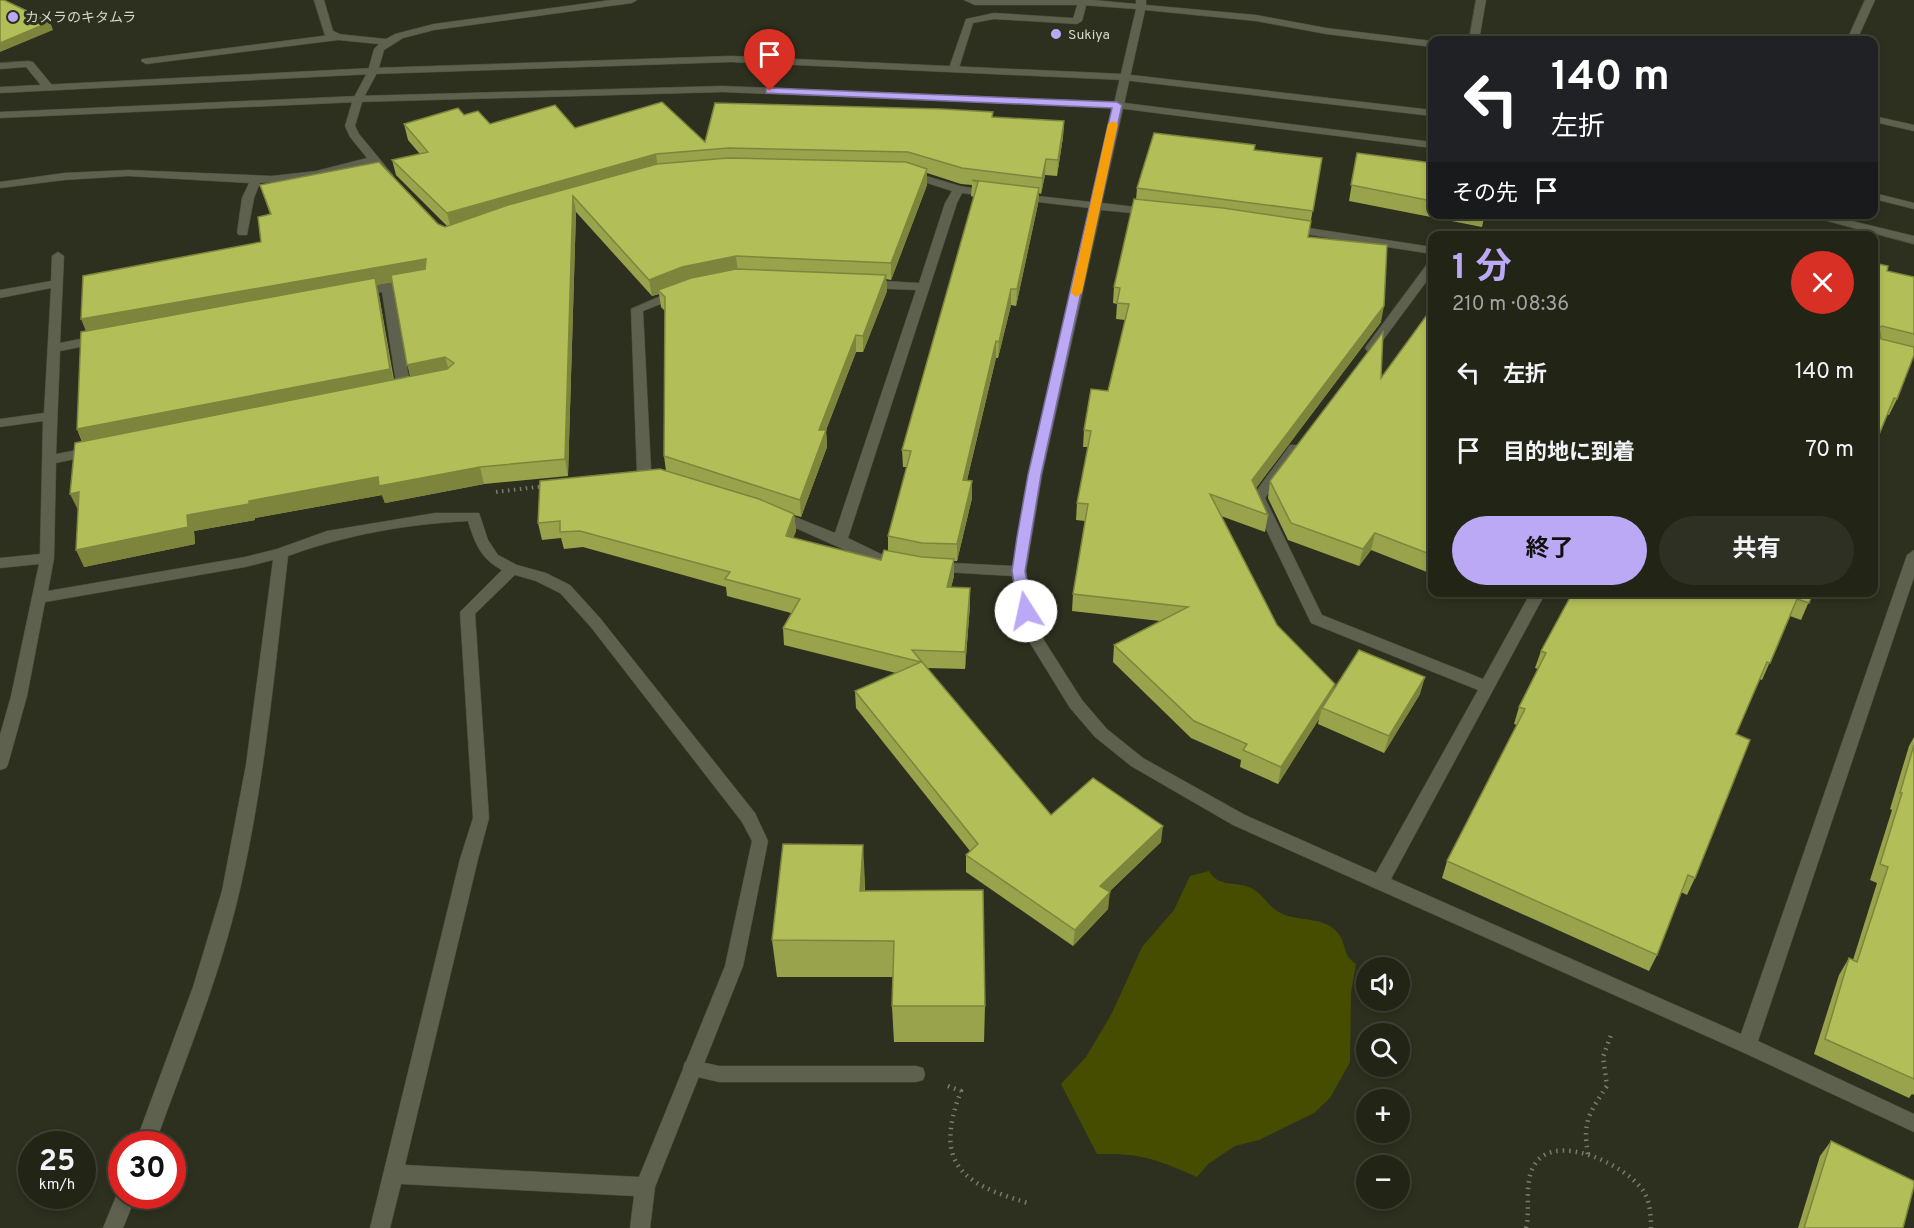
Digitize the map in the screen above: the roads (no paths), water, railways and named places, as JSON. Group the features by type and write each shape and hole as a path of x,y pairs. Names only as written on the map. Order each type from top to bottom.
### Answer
{"street":[{"path":"319,0 329,33 338,37"},
{"path":"400,189 354,135 350,126 358,99 373,71 379,49 387,42 399,36 434,27 632,0"},
{"path":"969,0 975,2 1141,3 1256,18 1326,31 1428,44"},
{"path":"1475,36 1481,0"},
{"path":"1854,36 1870,0"},
{"path":"954,68 969,21 994,16 1077,21 1082,3"},
{"path":"1141,3 1035,475 1019,571 1026,611 1035,638 1076,704 1101,733 1137,762 1193,796 1239,820 1747,1045 1914,1123"},
{"path":"146,62 338,37 387,42"},
{"path":"0,90 373,71 731,59 1123,77 1428,113"},
{"path":"0,66 29,64 48,87"},
{"path":"0,115 358,99 723,89 1117,105 1428,144"},
{"path":"1878,120 1914,128"},
{"path":"0,184 70,176 128,173 256,180 314,174 374,159"},
{"path":"896,173 924,177 959,189 1164,213"},
{"path":"243,232 248,198 256,180"},
{"path":"840,540 951,203 959,189"},
{"path":"1878,197 1914,206"},
{"path":"1827,219 1877,231"},
{"path":"1275,227 1428,250"},
{"path":"1878,231 1914,240"},
{"path":"0,764 19,696 47,558 50,416 58,256"},
{"path":"1363,359 1428,271"},
{"path":"341,296 425,280"},
{"path":"0,294 57,283"},
{"path":"854,284 924,287"},
{"path":"387,288 404,389"},
{"path":"677,483 644,473 637,309 689,289"},
{"path":"53,348 111,337"},
{"path":"0,423 50,416"},
{"path":"1306,433 1258,498 1316,619 1487,687"},
{"path":"49,460 106,449"},
{"path":"767,510 877,558 916,566 1019,571"},
{"path":"40,598 281,554 327,536 435,518 474,516 481,540 493,559 512,569 541,577 566,589 595,622 749,818 760,841 734,966 645,1187 640,1228"},
{"path":"150,1131 201,987 231,891 252,785 281,554"},
{"path":"1747,1045 1914,555"},
{"path":"0,563 47,558"},
{"path":"380,1228 395,1174 469,859 481,818 467,612 512,569"},
{"path":"1381,881 1536,597"},
{"path":"692,1068 719,1074 916,1074"},
{"path":"395,1174 645,1187"},
{"path":"113,1228 121,1209"}],"place":[{"name":"カメラのキタムラ","path":"13,17"},
{"name":"Sukiya","path":"1056,34"}]}
